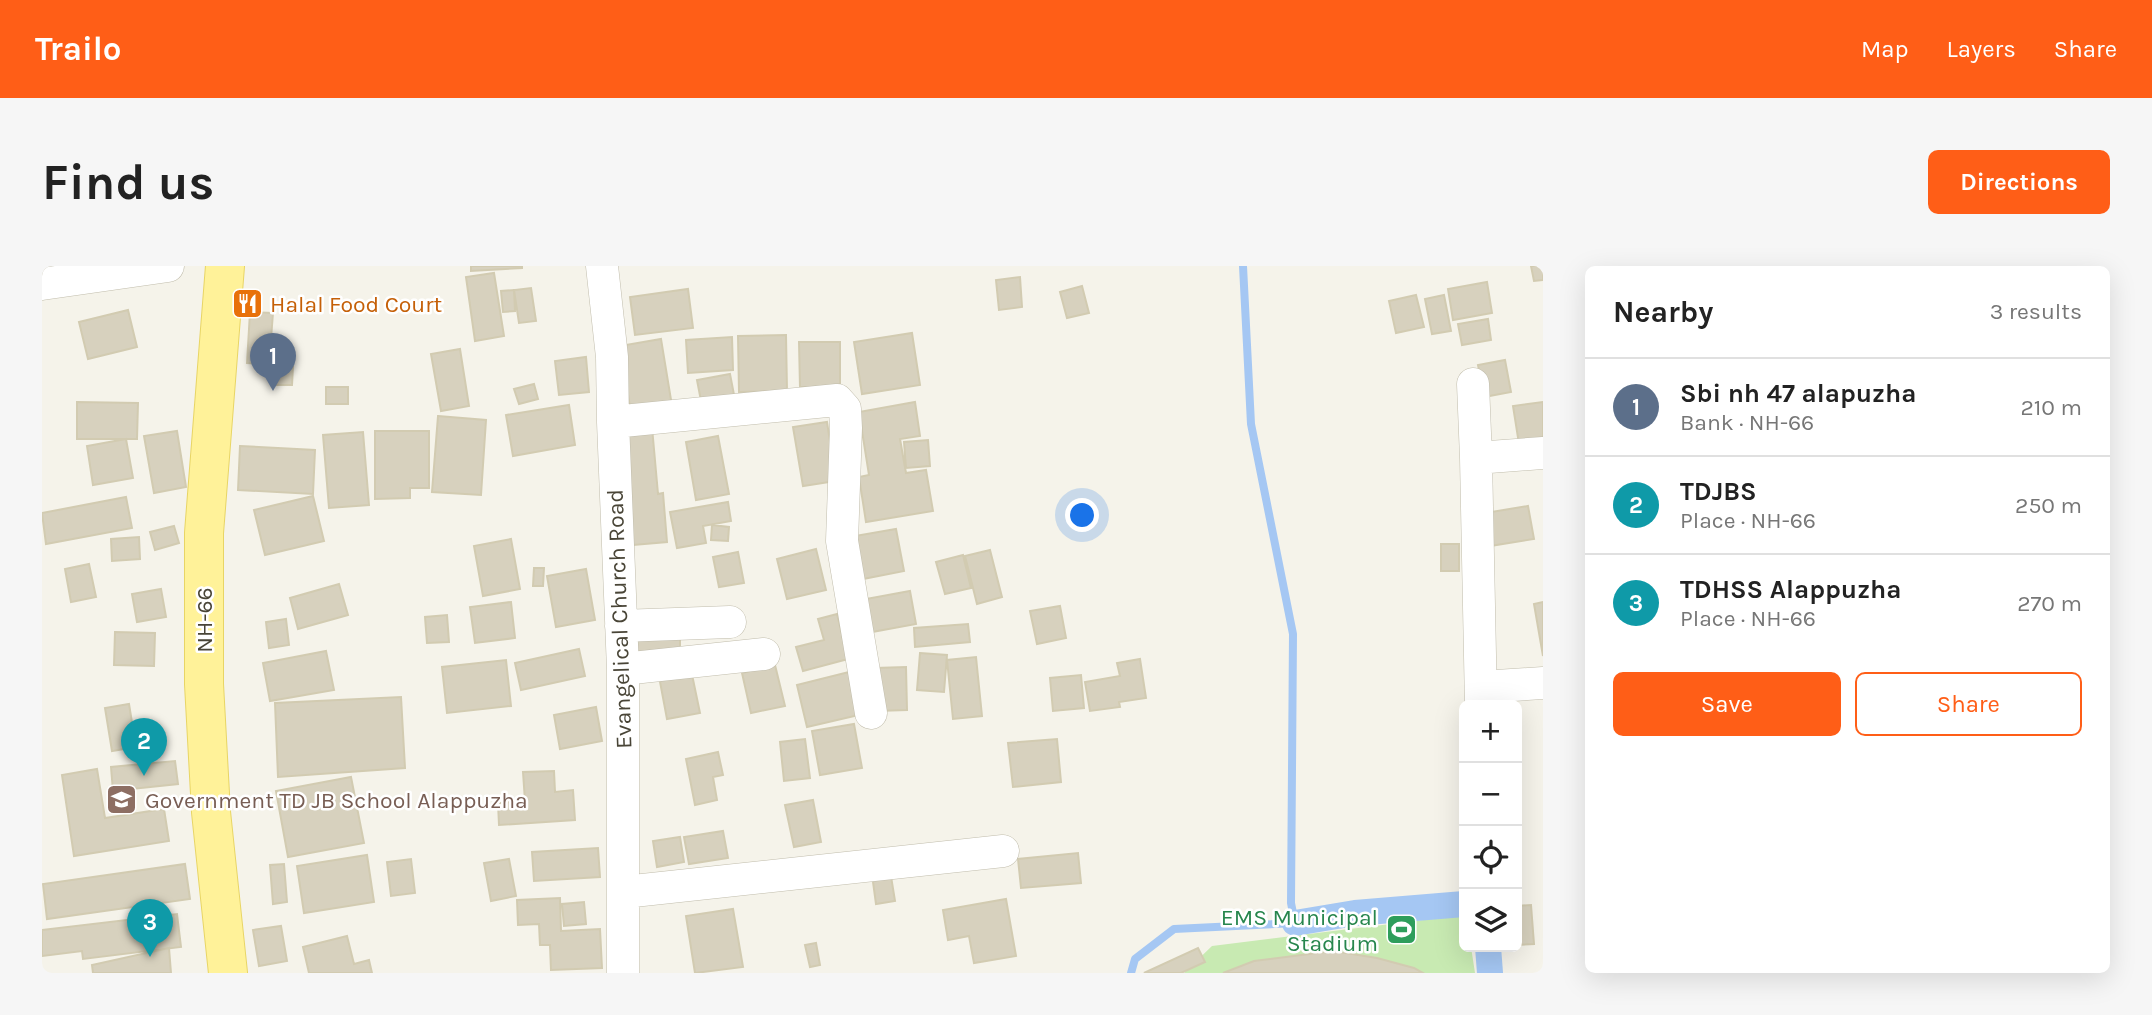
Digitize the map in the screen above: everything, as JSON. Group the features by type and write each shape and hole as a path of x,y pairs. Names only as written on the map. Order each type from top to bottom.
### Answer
{"main road":[{"name":"NH-66","path":"225,266 204,533 204,684 211,811 229,973"}],"street":[{"path":"42,284 169,266"},
{"name":"Evangelical Church Road","path":"602,266 612,357 612,422 623,669 623,973"},
{"path":"1473,383 1481,696 1543,683"},
{"path":"612,422 838,400 845,409 846,428 842,541 871,713"},
{"path":"1476,458 1543,453"},
{"path":"621,626 730,621"},
{"path":"623,669 764,654"},
{"path":"624,892 1003,851"}],"green space":[{"name":"EMS Municipal Stadium","path":"1459,916 1459,952 1472,952 1475,973 1184,973 1212,946"}],"building":[{"path":"471,266 522,266 522,268 471,271"},
{"path":"1531,266 1543,266 1543,280 1534,281"},
{"path":"494,273 504,336 475,341 466,277"},
{"path":"1020,277 1022,307 999,310 996,280"},
{"path":"1487,282 1492,313 1453,320 1448,289"},
{"path":"1082,286 1089,313 1067,318 1060,292"},
{"path":"531,288 536,321 519,323 514,290"},
{"path":"688,289 693,328 635,335 630,297"},
{"path":"514,290 515,311 503,312 501,291"},
{"path":"1416,295 1424,327 1396,333 1389,301"},
{"path":"1444,295 1451,331 1432,334 1425,299"},
{"path":"128,310 137,347 88,359 79,322"},
{"path":"250,312 273,313 269,364 247,363"},
{"path":"1488,319 1491,340 1462,345 1458,324"},
{"path":"912,333 920,385 862,394 854,342"},
{"path":"786,335 787,391 739,392 738,336"},
{"path":"732,337 733,370 688,373 686,340"},
{"path":"661,339 672,406 631,413 620,346"},
{"path":"799,342 840,342 840,387 800,387"},
{"path":"460,349 469,406 441,411 431,354"},
{"path":"586,357 589,392 559,395 555,361"},
{"path":"1505,360 1511,392 1484,397 1478,365"},
{"path":"274,366 293,367 292,385 274,385"},
{"path":"730,374 735,400 702,406 697,380"},
{"path":"534,384 538,399 519,404 514,389"},
{"path":"326,387 348,387 348,404 326,404"},
{"path":"77,402 138,403 137,439 77,439"},
{"path":"915,402 920,436 900,439 906,473 926,470 933,511 866,522 859,477 869,475 859,412"},
{"path":"1543,402 1543,441 1519,444 1513,406"},
{"path":"569,405 575,445 513,456 506,415"},
{"path":"438,416 486,420 481,495 432,492"},
{"path":"827,422 836,481 803,486 793,427"},
{"path":"652,427 658,494 663,493 667,542 622,546 623,429"},
{"path":"177,431 186,487 154,493 144,436"},
{"path":"375,431 429,431 429,488 410,488 410,498 375,499"},
{"path":"363,432 369,505 329,508 323,435"},
{"path":"718,436 729,494 696,500 686,442"},
{"path":"126,439 133,478 93,485 87,446"},
{"path":"928,440 930,466 906,468 904,442"},
{"path":"240,446 315,450 313,494 238,490"},
{"path":"313,496 324,541 265,555 254,510"},
{"path":"126,497 132,528 46,544 42,513"},
{"path":"728,502 731,521 703,526 706,543 677,548 670,512"},
{"path":"1528,506 1534,539 1490,546 1485,513"},
{"path":"712,525 729,527 728,541 711,540"},
{"path":"174,526 179,543 155,550 150,532"},
{"path":"896,529 904,571 863,579 855,536"},
{"path":"139,537 140,559 112,561 111,539"},
{"path":"511,539 520,589 483,596 474,546"},
{"path":"1441,544 1459,544 1459,571 1441,571"},
{"path":"816,549 826,590 787,599 777,559"},
{"path":"990,550 1002,597 977,604 965,556"},
{"path":"738,552 744,583 719,587 713,557"},
{"path":"963,555 971,588 945,594 936,562"},
{"path":"89,564 96,597 71,602 65,569"},
{"path":"534,568 544,568 543,586 533,586"},
{"path":"586,569 595,620 556,627 547,576"},
{"path":"339,584 348,615 298,629 290,598"},
{"path":"161,589 166,617 137,622 132,594"},
{"path":"910,591 916,624 872,632 866,599"},
{"path":"511,602 515,638 475,643 470,607"},
{"path":"1543,602 1543,656 1534,604"},
{"path":"1060,606 1066,638 1037,644 1030,611"},
{"path":"837,614 848,659 803,671 796,647 824,640 818,619"},
{"path":"447,615 449,642 427,643 425,617"},
{"path":"286,619 289,645 269,648 266,622"},
{"path":"968,624 970,642 915,647 914,628"},
{"path":"115,632 155,633 154,666 114,665"},
{"path":"628,634 680,634 680,660 627,660"},
{"path":"579,649 585,676 521,690 515,663"},
{"path":"326,651 334,690 270,701 263,663"},
{"path":"920,653 947,655 944,692 917,690"},
{"path":"976,657 982,716 953,719 947,660"},
{"path":"1140,659 1146,698 1119,702 1120,707 1090,711 1085,682 1120,676 1117,663"},
{"path":"506,660 511,706 447,713 442,667"},
{"path":"690,665 700,713 667,719 658,671"},
{"path":"775,665 785,706 751,713 742,673"},
{"path":"906,667 907,710 876,711 875,668"},
{"path":"853,671 863,714 807,727 797,685"},
{"path":"1081,675 1084,708 1053,711 1050,678"},
{"path":"401,697 405,768 278,777 275,703"},
{"path":"129,704 136,747 112,751 105,708"},
{"path":"596,707 602,741 560,749 554,715"},
{"path":"854,724 862,768 820,775 812,731"},
{"path":"805,739 810,778 784,781 780,742"},
{"path":"1057,739 1061,782 1013,787 1008,743"},
{"path":"718,752 723,775 713,777 717,800 695,805 686,759"},
{"path":"175,761 178,784 113,791 111,767"},
{"path":"97,769 105,818 164,809 169,841 74,856 62,775"},
{"path":"554,771 555,792 573,790 575,820 499,825 498,803 525,801 523,772"},
{"path":"351,777 364,843 288,857 276,791"},
{"path":"813,800 821,842 794,847 785,805"},
{"path":"723,831 728,858 689,864 684,837"},
{"path":"680,837 684,862 657,867 653,841"},
{"path":"598,848 600,877 534,881 532,852"},
{"path":"1078,853 1081,883 1021,888 1018,859"},
{"path":"367,855 374,902 304,913 297,866"},
{"path":"411,859 415,893 391,896 387,862"},
{"path":"509,859 516,896 491,901 484,863"},
{"path":"185,864 190,899 47,919 43,884"},
{"path":"284,864 287,902 273,904 270,865"},
{"path":"889,864 895,901 876,904 871,867"},
{"path":"560,898 561,931 600,929 602,968 551,970 550,945 540,945 539,924 518,925 517,900"},
{"path":"1006,899 1016,956 974,963 969,936 948,940 943,910"},
{"path":"584,902 586,924 564,926 562,904"},
{"path":"1531,905 1534,944 1522,945 1522,906"},
{"path":"733,909 743,967 695,973 686,916"},
{"path":"177,914 181,947 83,959 82,951 42,956 42,930"},
{"path":"281,926 287,961 259,966 253,930"},
{"path":"347,936 354,964 369,960 372,973 309,973 303,947"},
{"path":"816,943 820,965 810,967 805,945"},
{"path":"169,948 171,973 93,973 92,965"},
{"path":"1198,948 1205,962 1181,973 1144,973"},
{"path":"1333,951 1377,958 1423,973 1223,973 1254,961"}],"waterway":[{"path":"1131,973 1135,959 1174,929 1295,923 1291,903 1293,634 1251,424 1243,266"},
{"path":"1295,923 1355,913 1459,904"},
{"path":"1488,952 1490,973"}],"place":[{"name":"Halal Food Court","path":"247,304"},
{"name":"Sbi nh 47 alapuzha","path":"273,391"},
{"name":"TDJBS","path":"144,776"},
{"name":"Government TD JB School Alappuzha","path":"122,800"},
{"name":"EMS Municipal Stadium","path":"1401,930"},
{"name":"TDHSS Alappuzha","path":"150,957"}]}
